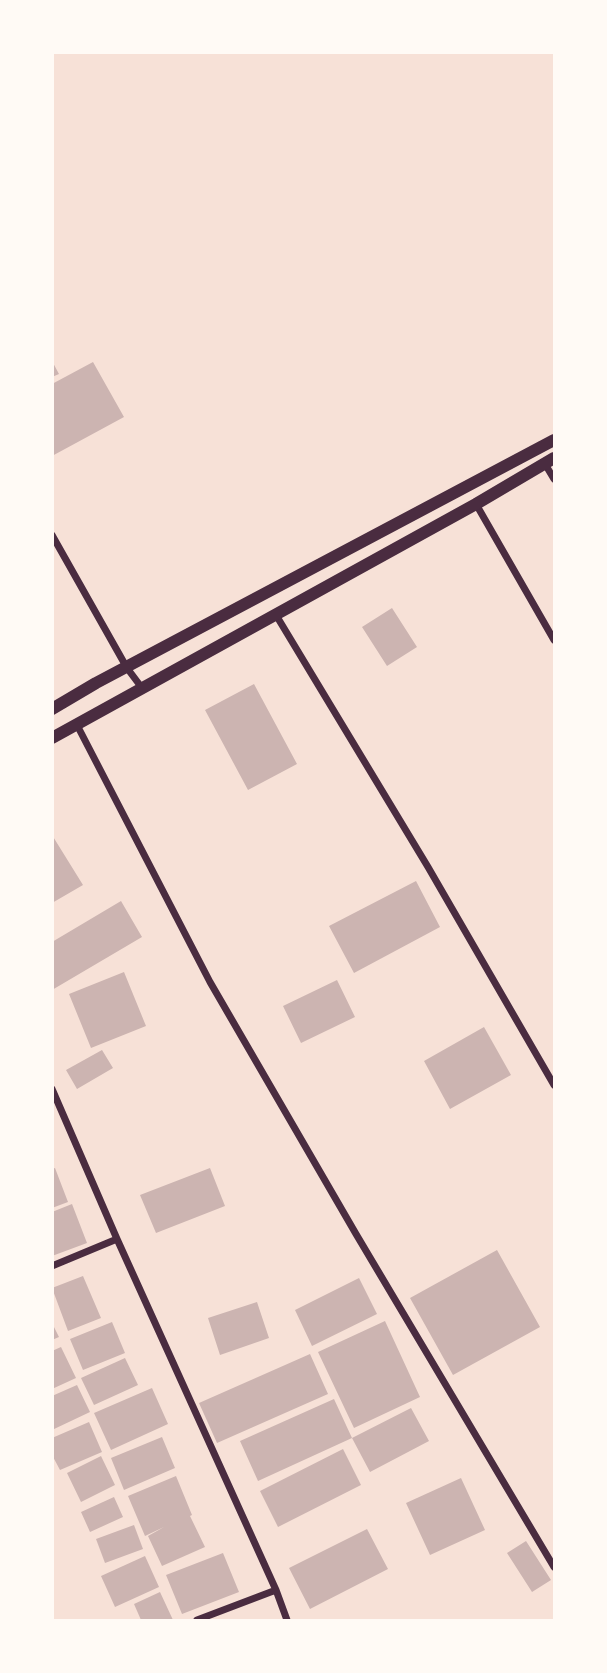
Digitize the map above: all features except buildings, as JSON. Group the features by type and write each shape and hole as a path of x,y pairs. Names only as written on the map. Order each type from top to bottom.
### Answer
{"street":[{"path":"52,709 555,440"},
{"path":"52,738 550,461 555,479"},
{"path":"476,504 555,640"},
{"path":"52,535 127,667 142,688"},
{"path":"276,615 422,856 555,1085"},
{"path":"77,725 217,994 356,1234 555,1567"},
{"path":"52,1089 287,1620"},
{"path":"52,1266 117,1239"},
{"path":"197,1620 276,1591"}]}
